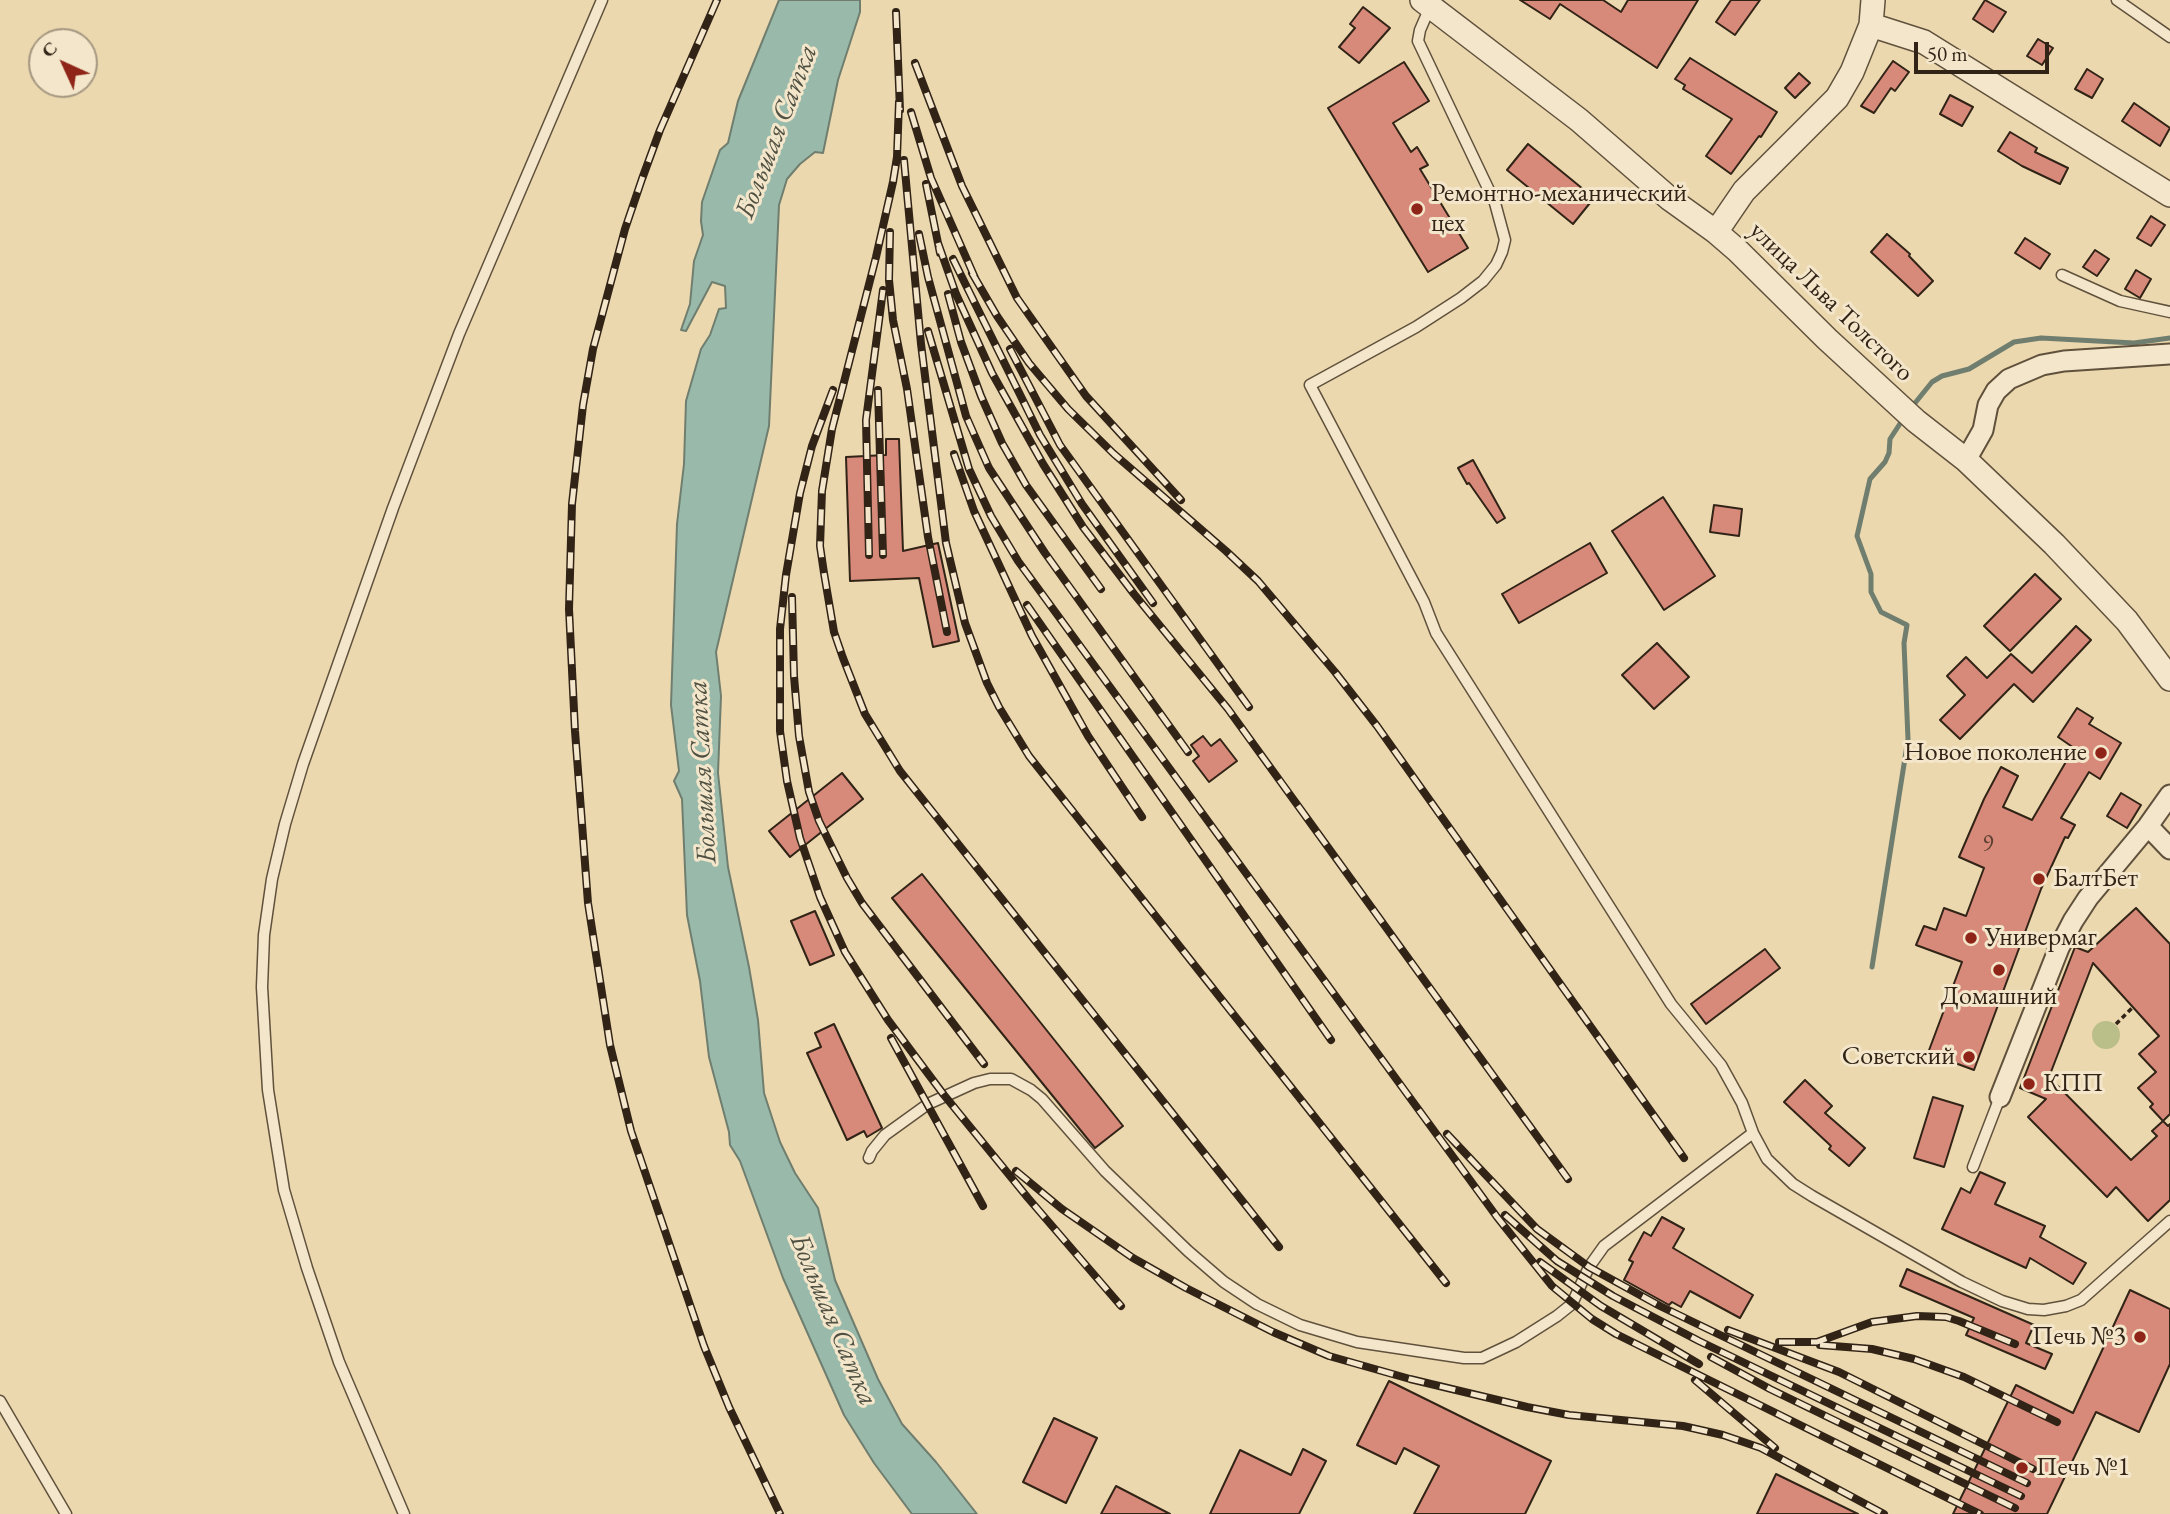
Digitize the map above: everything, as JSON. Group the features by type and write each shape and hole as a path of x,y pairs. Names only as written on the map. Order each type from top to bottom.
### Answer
{"street":[{"path":"1716,232 1744,191 1837,98 1852,72 1871,25 1873,0"},
{"name":"улица Льва Толстого","path":"1426,3 1579,120 1670,199 1716,232 1908,413 1966,460 2054,544 2127,621 2170,679"},
{"path":"1871,25 1924,42 2170,195"},
{"path":"1966,460 1983,430 1988,405 1996,391 2009,379 2042,365 2064,361 2170,354"},
{"path":"2000,1097 2059,948 2073,922 2105,876 2148,826 2170,795"},
{"path":"2148,826 2170,849"}],"lane":[{"path":"404,1514 340,1362 307,1268 285,1189 267,1078 262,987 264,935 275,868 299,776 393,508 459,334 602,0"},
{"path":"2117,0 2170,37"},
{"path":"1426,3 1418,41 1495,203 1503,224 1505,240 1502,252 1496,265 1483,281 1461,298 1416,327 1310,385 1424,602 1436,633 1671,1004 1721,1066 1742,1103 1767,1160 1793,1184 1962,1282 2002,1301 2028,1309 2044,1310 2081,1300 2170,1220"},
{"path":"2062,275 2120,301 2170,312"},
{"path":"869,1158 885,1135 928,1104 974,1083 990,1079 1011,1079 1031,1090 1042,1100 1105,1171 1188,1251 1224,1282 1257,1304 1300,1325 1357,1342 1439,1355 1482,1358 1516,1342 1572,1304 1589,1267 1604,1246 1753,1133"},
{"path":"1973,1167 2000,1097"},
{"path":"0,1401 66,1514"}],"path":[{"path":"2116,1024 2133,1007"}],"green space":[{"path":"2106,1021 2116,1025 2120,1035 2116,1045 2106,1049 2096,1045 2092,1035 2096,1025"}],"water":[{"name":"Большая Сатка","path":"779,0 860,0 860,12 838,80 823,153 815,152 787,179 779,205 769,426 716,652 721,696 718,773 728,867 758,1020 764,1093 780,1142 795,1173 818,1208 835,1280 878,1379 902,1424 977,1514 912,1514 874,1463 844,1415 783,1278 740,1161 730,1145 709,1057 700,981 687,915 682,799 674,781 679,771 671,705 677,524 684,464 686,401 701,349 710,335 719,309 726,308 725,286 712,282 686,331 681,330 690,304 694,261 703,235 702,202 720,150 728,143 738,101"}],"building":[{"path":"1520,0 1603,0 1621,12 1628,0 1698,0 1657,68 1560,4 1550,19"},
{"path":"1731,0 1760,0 1735,35 1716,22"},
{"path":"1985,0 2006,12 1993,32 1973,19"},
{"path":"1363,7 1390,28 1359,63 1339,47 1355,28 1350,24"},
{"path":"2038,39 2053,48 2042,65 2027,56"},
{"path":"1690,58 1777,112 1731,174 1706,156 1732,119 1683,89 1685,85 1675,79"},
{"path":"1893,61 1909,72 1895,91 1891,88 1874,113 1861,106"},
{"name":"Ремонтно-механический цех","path":"1404,62 1429,101 1393,123 1411,152 1417,147 1428,165 1420,169 1468,248 1428,272 1328,108"},
{"path":"2087,69 2103,79 2092,98 2075,89"},
{"path":"1799,73 1810,83 1795,98 1785,88"},
{"path":"1950,95 1973,107 1962,126 1940,114"},
{"path":"2134,103 2170,128 2160,146 2122,121"},
{"path":"2010,132 2037,148 2035,152 2068,168 2060,184 1998,151"},
{"path":"1528,144 1594,198 1573,224 1507,170"},
{"path":"2151,216 2165,225 2151,246 2137,238"},
{"path":"1887,234 1910,254 1933,281 1918,296 1871,252"},
{"path":"2025,238 2050,254 2040,269 2015,253"},
{"path":"2095,250 2109,259 2097,276 2083,267"},
{"path":"2136,270 2151,279 2140,298 2125,289"},
{"path":"886,439 899,439 903,551 938,543 959,641 933,647 919,578 850,581 846,457 886,455"},
{"path":"1473,460 1505,518 1497,523 1458,468"},
{"path":"1663,497 1715,576 1664,610 1612,531"},
{"path":"1714,505 1742,509 1739,536 1710,532"},
{"path":"1590,543 1607,573 1519,623 1502,594"},
{"path":"2035,574 2061,599 2010,651 1984,626"},
{"path":"2076,626 2091,640 2033,702 2014,684 1960,739 1940,720 1965,695 1947,676 1966,657 1987,678 2011,654 2032,673"},
{"path":"1657,643 1689,677 1654,709 1622,675"},
{"path":"2077,708 2093,718 2089,724 2121,743 2100,779 2089,772 2061,818 2075,825 2068,838 2065,837 2041,889 1974,1070 1928,1053 1962,962 1916,945 1924,926 1936,930 1944,908 1966,916 1984,868 1959,857 2001,767 2018,776 2003,807 2032,820 2074,748 2058,737"},
{"path":"1203,736 1211,746 1220,739 1237,761 1209,782 1193,761 1199,756 1191,745"},
{"path":"842,773 863,799 790,857 769,831"},
{"path":"2121,793 2141,805 2127,828 2107,816"},
{"path":"922,874 1123,1126 1095,1148 892,898"},
{"path":"2136,908 2170,944 2170,1114 2163,1121 2168,1126 2170,1124 2170,1200 2148,1221 2116,1187 2107,1197 2028,1117 2046,1099 2020,1088 2075,947 2088,952","holes":["2093,963 2159,1036 2139,1054 2156,1072 2138,1088 2153,1104 2150,1107 2163,1121 2152,1131 2157,1136 2131,1160 2049,1077"]},
{"path":"815,911 834,955 810,965 791,921"},
{"path":"1765,949 1780,968 1706,1024 1691,1004"},
{"path":"834,1024 882,1128 867,1137 864,1131 847,1140 807,1053 821,1047 815,1033"},
{"path":"1805,1080 1832,1106 1825,1113 1865,1148 1849,1166 1784,1102"},
{"path":"1933,1097 1963,1106 1944,1167 1914,1158"},
{"path":"1980,1172 2005,1183 1995,1204 2045,1226 2040,1237 2086,1263 2073,1284 2030,1258 2026,1268 1942,1229 1961,1188 1970,1193"},
{"path":"1662,1217 1684,1229 1673,1248 1753,1295 1740,1318 1690,1291 1681,1307 1672,1302 1669,1305 1624,1280 1633,1262 1629,1260 1644,1232 1651,1236"},
{"path":"1907,1269 2034,1325 2026,1343 2052,1354 2045,1369 1966,1335 1974,1318 1900,1286"},
{"path":"2130,1290 2170,1309 2170,1364 2139,1432 2096,1412 2047,1514 1953,1514 2016,1385 2073,1413"},
{"path":"1389,1381 1551,1461 1525,1514 1414,1514 1439,1466 1404,1448 1396,1464 1357,1445"},
{"path":"1054,1418 1097,1438 1066,1503 1023,1482"},
{"path":"1303,1449 1326,1461 1299,1514 1210,1514 1240,1450 1291,1475"},
{"path":"1776,1474 1858,1514 1757,1514"},
{"path":"1116,1486 1170,1514 1101,1514"}],"waterway":[{"path":"1911,408 1932,382 1942,376 1969,369 2014,342 2041,338 2134,343 2170,338"},
{"path":"1872,967 1908,739 1904,643 1907,625 1881,612 1871,592 1871,574 1857,536 1870,479 1885,462 1890,439 1905,416"}],"railway":[{"path":"717,0 660,130 642,179 625,229 593,349 583,405 572,504 569,609 588,903 610,1045 631,1131 704,1346 729,1407 780,1514"},
{"path":"896,12 900,110"},
{"path":"915,63 962,186 1017,298 1086,396 1181,500"},
{"path":"899,102 897,157 893,182 832,429 822,491 820,546 834,632 865,714 900,771 1279,1247"},
{"path":"911,112 931,178 976,280"},
{"path":"904,160 921,344 946,543 965,623 987,683 1029,756 1446,1283"},
{"path":"926,184 940,253"},
{"path":"890,232 889,280 893,320 907,389 928,537 947,632"},
{"path":"919,234 966,416 989,468 1045,553 1188,752"},
{"path":"938,243 956,294 992,373 1043,464 1083,527 1228,709 1568,1179"},
{"path":"953,259 1040,435 1082,504 1153,603"},
{"path":"972,273 1029,363 1068,409 1114,454 1258,581 1335,672 1377,726 1684,1158"},
{"path":"869,555 866,420 883,290"},
{"path":"948,294 961,342 1002,443 1026,485 1101,589"},
{"path":"928,331 969,469 991,516 1018,561 1497,1217 1552,1286 1592,1319 1616,1334 1980,1514"},
{"path":"1010,349 1060,445 1249,707"},
{"path":"833,390 812,446 800,493 780,629 780,731 787,781 800,838 820,897 845,952 888,1020 944,1095 1121,1306"},
{"path":"878,390 883,555"},
{"path":"954,454 974,511 1032,636 1088,736 1142,817"},
{"path":"792,597 799,736 809,792 819,821 862,903 984,1064"},
{"path":"1027,605 1331,1040"},
{"path":"891,1038 983,1206"},
{"path":"1447,1134 1537,1229 1589,1267 1660,1306 2027,1483"},
{"path":"1016,1171 1062,1209 1133,1258 1273,1332 1329,1356 1527,1407 1569,1415 1683,1426 1723,1435 1761,1448 1884,1514"},
{"path":"1505,1215 1557,1261 1613,1296 1699,1341 2021,1496"},
{"path":"1540,1262 1601,1306 1699,1364"},
{"path":"1779,1342 1817,1342 1872,1322 1917,1316 1946,1317 2015,1344"},
{"path":"1728,1330 1839,1372 2033,1469"},
{"path":"1820,1345 1872,1349 1914,1359 1964,1377 2057,1422"},
{"path":"1711,1357 1770,1389 2015,1508"},
{"path":"1695,1380 1775,1448"}],"place":[{"name":"Ремонтно-механический цех","path":"1417,209"},
{"name":"Новое поколение","path":"2101,753"},
{"name":"БалтБет","path":"2039,879"},
{"name":"Универмаг","path":"1971,938"},
{"name":"Домашний","path":"1999,970"},
{"name":"Советский","path":"1969,1057"},
{"name":"КПП","path":"2029,1084"},
{"name":"Печь №3","path":"2140,1337"},
{"name":"Печь №1","path":"2022,1468"}]}
